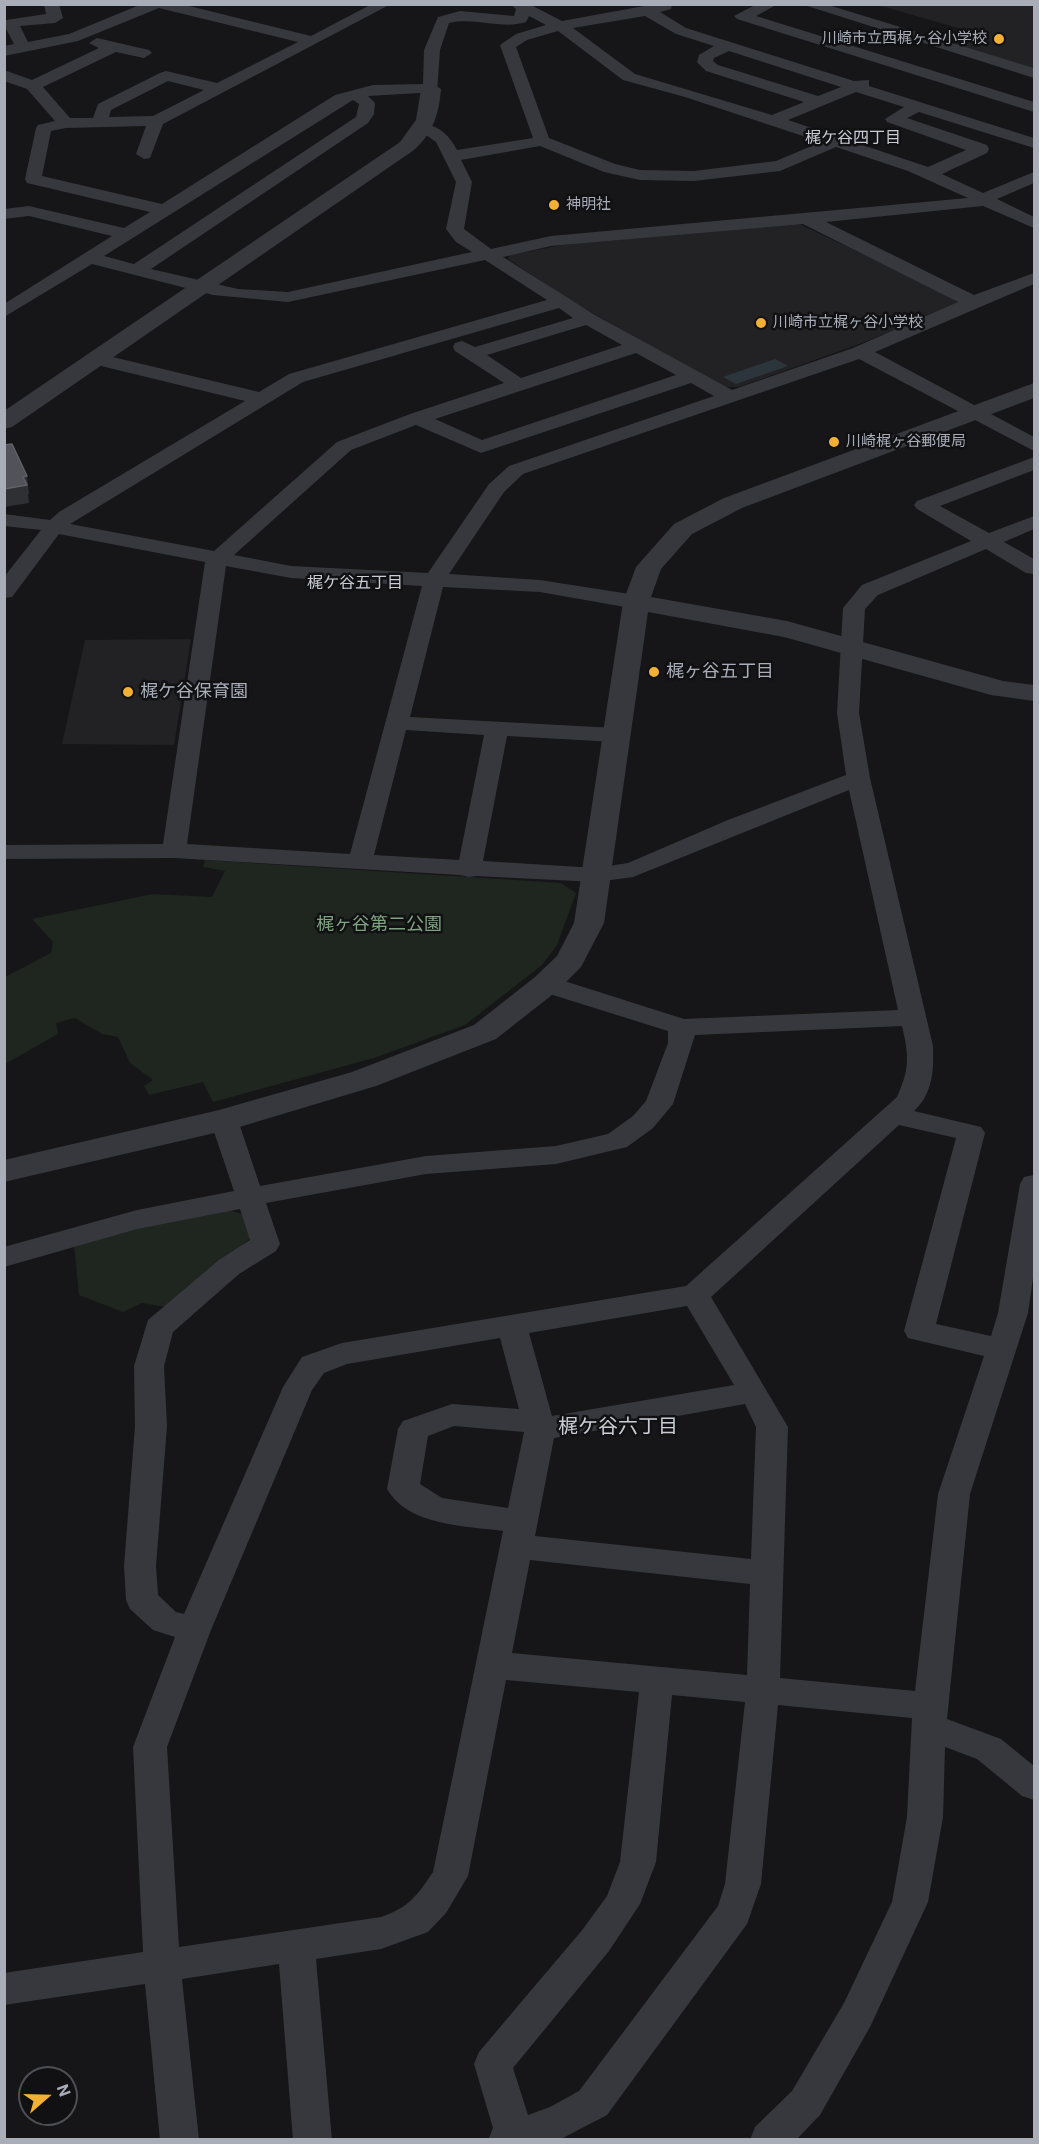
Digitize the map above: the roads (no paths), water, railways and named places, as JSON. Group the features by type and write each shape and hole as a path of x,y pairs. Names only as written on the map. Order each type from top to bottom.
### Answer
{"street":[{"path":"23,47 11,23 55,18 51,4"},
{"path":"4,51 73,38 158,4 314,41"},
{"path":"165,210 33,179 44,128 66,123 156,122 384,4"},
{"path":"542,141 508,45 516,38 562,27 649,12 669,4"},
{"path":"771,4 742,16 1035,107"},
{"path":"808,4 1035,73"},
{"path":"4,422 407,146 424,128 430,110 432,50 442,20 460,16 515,21 521,19 521,6 562,27 629,77 691,94 836,141 928,174 1035,223"},
{"path":"540,16 558,10"},
{"path":"649,12 681,31 1035,143"},
{"path":"73,38 144,53"},
{"path":"728,46 707,55 705,62 712,68 820,102"},
{"path":"33,86 114,47"},
{"path":"773,122 949,47"},
{"path":"4,75 33,86 66,123"},
{"path":"99,123 104,107 166,76 220,89"},
{"path":"4,312 165,210 233,171 322,108 354,93 431,89"},
{"path":"137,270 362,120 366,114 366,103 354,93"},
{"path":"918,106 893,119 981,149 928,174"},
{"path":"144,154 156,122"},
{"path":"424,128 443,139 464,182 455,229 462,238 588,319 731,397"},
{"path":"453,156 542,141 610,168 640,175 666,177 780,166 836,141"},
{"path":"90,258 202,286 264,297 288,297 576,238 985,200 1035,177"},
{"path":"4,214 29,211 127,234"},
{"path":"806,218 973,302"},
{"path":"360,861 434,581 496,488 516,470 860,352 973,302 1035,278"},
{"path":"4,592 54,527 66,516 148,469 296,378 561,302"},
{"path":"472,354 588,319"},
{"path":"443,335 519,385"},
{"path":"174,850 216,560 344,446 417,418 637,346"},
{"path":"860,352 1035,445"},
{"path":"96,359 262,399"},
{"path":"417,418 481,447 692,375"},
{"path":"4,1171 224,1120 364,1079 485,1032 546,984 570,960 590,923 615,735 636,602 649,567 683,529 733,503 1035,390"},
{"path":"1035,463 924,505 1035,568"},
{"path":"4,520 54,527 216,560 291,572 540,586 636,602 787,629 1001,689 1035,693"},
{"path":"180,2139 162,1966 150,1747 194,1630 298,1387 313,1365 342,1354 695,1295 909,1101 921,1074 920,1046 858,778 848,713 854,608 870,590 1035,522"},
{"path":"397,723 615,735"},
{"path":"469,870 497,730"},
{"path":"4,852 174,850 469,870 596,875 633,870 737,825 858,778"},
{"path":"546,984 682,1027 914,1017"},
{"path":"4,1257 137,1220 250,1197 426,1165 556,1155 617,1141 643,1122 659,1104 681,1043 682,1027"},
{"path":"893,1115 971,1133 919,1331 1002,1349"},
{"path":"194,1630 165,1620 142,1600 140,1566 151,1426 149,1366 159,1327 229,1267 266,1244 224,1120"},
{"path":"769,2139 806,2103 857,2014 910,1902 925,1817 930,1716 954,1494 1013,1313 1035,1184"},
{"path":"657,1679 638,1862 622,1904 493,2064 511,2138 562,2121 593,2103 734,1913 743,1884 763,1688 772,1426 695,1295"},
{"path":"4,1989 381,1933 415,1921 433,1902 450,1876 520,1534 539,1426 512,1326"},
{"path":"754,1392 539,1426 485,1416 452,1415 414,1429 403,1489 434,1509 520,1534 767,1573"},
{"path":"493,1665 763,1688 930,1716 989,1749 1035,1786"},
{"path":"296,1947 309,2139"}],"place":[{"name":"川崎市立西梶ヶ谷小学校","path":"999,39"},
{"name":"神明社","path":"554,205"},
{"name":"川崎市立梶ヶ谷小学校","path":"761,323"},
{"name":"川崎梶ヶ谷郵便局","path":"834,442"},
{"name":"梶ヶ谷五丁目","path":"654,672"},
{"name":"梶ケ谷保育園","path":"128,692"}],"district":[{"name":"梶ケ谷四丁目","path":"853,139"},
{"name":"梶ケ谷五丁目","path":"355,584"},
{"name":"梶ケ谷六丁目","path":"618,1428"}],"park label":[{"name":"梶ヶ谷第二公園","path":"379,925"}]}
